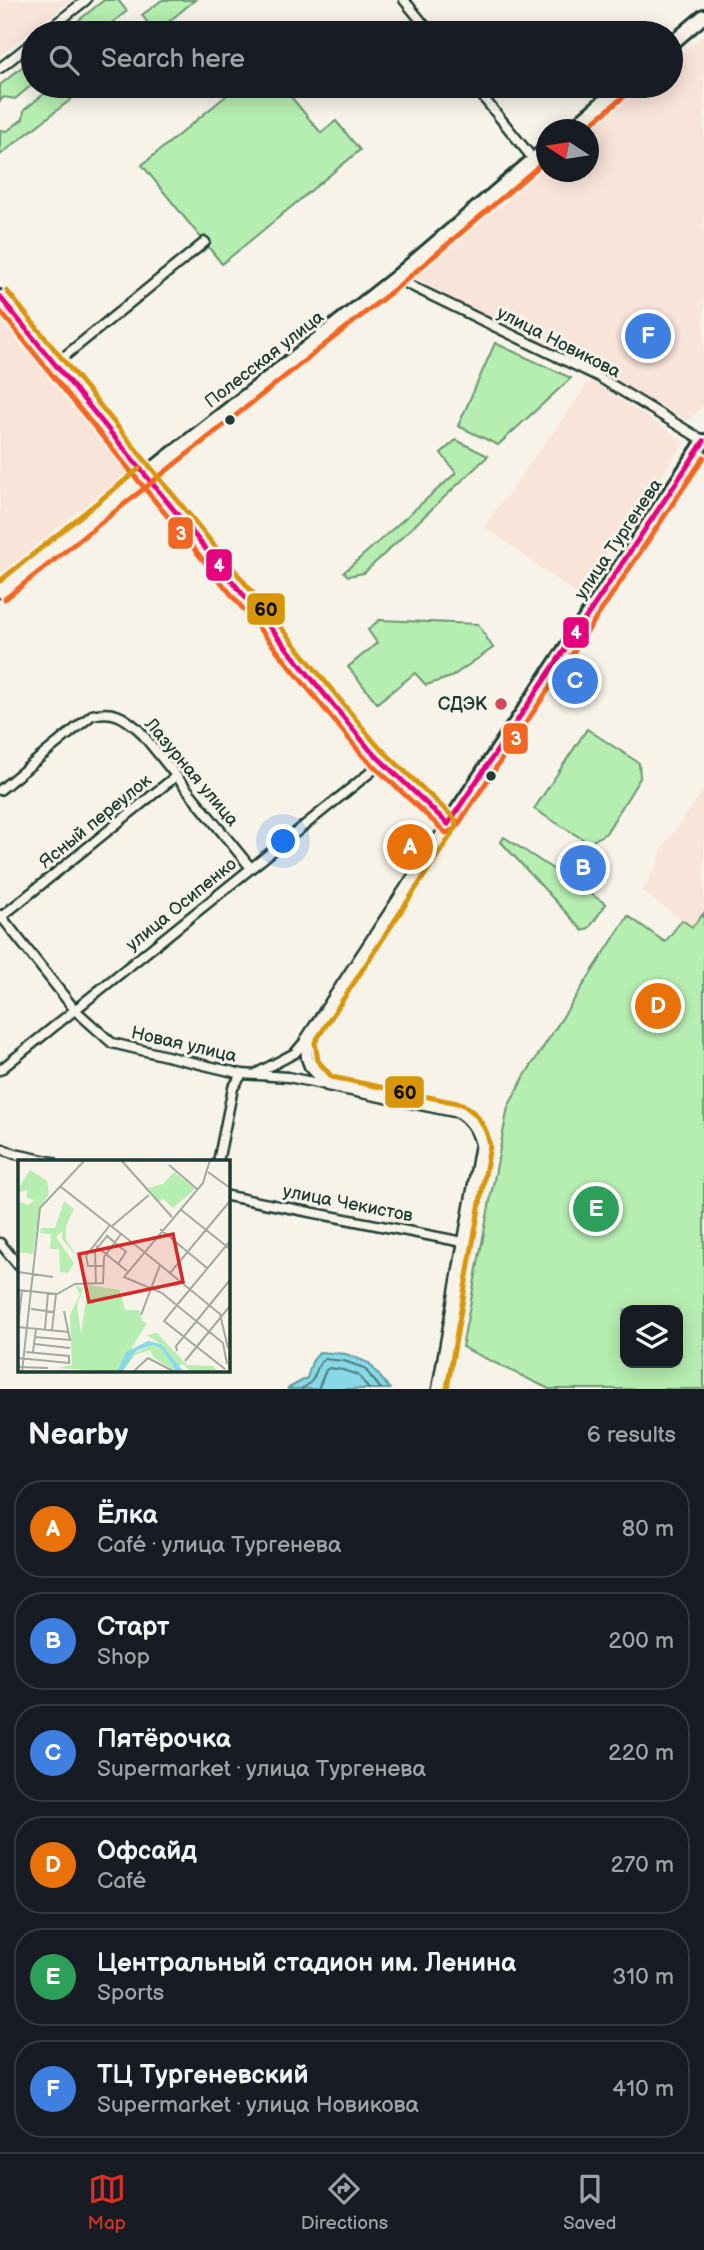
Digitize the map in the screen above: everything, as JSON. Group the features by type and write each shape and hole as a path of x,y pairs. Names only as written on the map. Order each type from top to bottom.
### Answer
{"main road":[{"path":"683,34 704,16"},
{"path":"583,119 608,98"},
{"name":"Полесская улица","path":"144,476 395,278 534,160"},
{"path":"0,297 144,476 382,763 448,824"},
{"name":"улица Тургенева","path":"448,824 704,441"}],"street":[{"path":"59,21 86,0"},
{"path":"404,0 421,21"},
{"path":"0,68 21,51"},
{"path":"484,98 534,160"},
{"path":"55,364 205,242"},
{"name":"улица Новикова","path":"395,278 599,377 704,441"},
{"name":"Полесская улица","path":"0,592 144,476"},
{"name":"Лазурная улица","path":"0,790 92,715 107,711 117,714 129,721 251,868"},
{"name":"улица Осипенко","path":"0,1070 382,763"},
{"name":"Ясный переулок","path":"1,916 176,776"},
{"name":"улица Тургенева","path":"306,1040 448,824"},
{"name":"Новая улица","path":"1,916 75,1010 112,1043 242,1074 288,1077 459,1111 474,1126 481,1144 463,1242"},
{"path":"256,1074 295,1053 306,1040"},
{"path":"306,1040 310,1066 327,1085"},
{"path":"218,1160 233,1088 242,1074"},
{"path":"0,1148 15,1154 48,1160"},
{"name":"улица Чекистов","path":"229,1196 463,1242"},
{"path":"438,1389 463,1242"},
{"path":"0,1243 18,1265"}],"shaded area":[{"path":"0,0 71,0 44,21 21,21 21,39 0,56"},
{"path":"704,35 704,405 688,421 414,278 536,175 536,182 599,182 599,123 629,98 683,98 683,52"},
{"path":"0,314 130,475 0,579"},
{"path":"591,380 685,442 578,596 484,526"},
{"path":"704,790 704,913 692,927 642,891 658,864 661,849"}],"green space":[{"path":"104,0 118,0 127,11 114,21 78,21"},
{"path":"162,0 195,0 170,21 146,21 142,15"},
{"path":"21,68 21,94 15,99 4,97 0,101 0,85"},
{"path":"39,98 73,98 0,155 0,130 7,131 23,119 24,110"},
{"path":"223,98 292,98 321,133 336,121 360,150 222,264 142,165"},
{"path":"495,343 571,378 498,445 458,426"},
{"path":"456,440 488,456 364,573 348,576 344,572 456,473 441,453"},
{"path":"379,620 478,624 493,648 451,677 426,685 415,673 377,703 348,667 377,643 368,630"},
{"path":"587,729 639,763 640,778 606,833 589,843 534,809"},
{"path":"504,837 606,904 590,927 583,931 501,842"},
{"path":"704,913 704,1389 549,1389 462,1347 508,1107 524,1077 628,916 665,942 682,920 692,927"}],"water":[{"path":"319,1352 346,1354 369,1363 390,1389 287,1389 307,1378 312,1362"}],"transit line":[{"name":"3","path":"597,119 622,98"},
{"name":"3","path":"5,599 400,285 536,169"},
{"name":"60","path":"7,291 376,744 456,820 455,829 315,1042 318,1061 332,1077 462,1104 477,1116 484,1127 490,1146 447,1389"},
{"name":"4","path":"0,297 370,750 448,824"},
{"name":"3","path":"0,311 363,756 446,833 455,829 704,457"},
{"name":"4","path":"448,824 704,441"},
{"name":"60","path":"0,581 139,469"}],"place":[{"name":"ТЦ Тургеневский","path":"648,336"},
{"name":"Пятёрочка","path":"575,681"},
{"name":"СДЭК","path":"501,704"},
{"name":"Ёлка","path":"410,847"},
{"name":"Старт","path":"583,868"},
{"name":"Офсайд","path":"658,1006"},
{"name":"Центральный стадион им. Ленина","path":"596,1209"}]}
